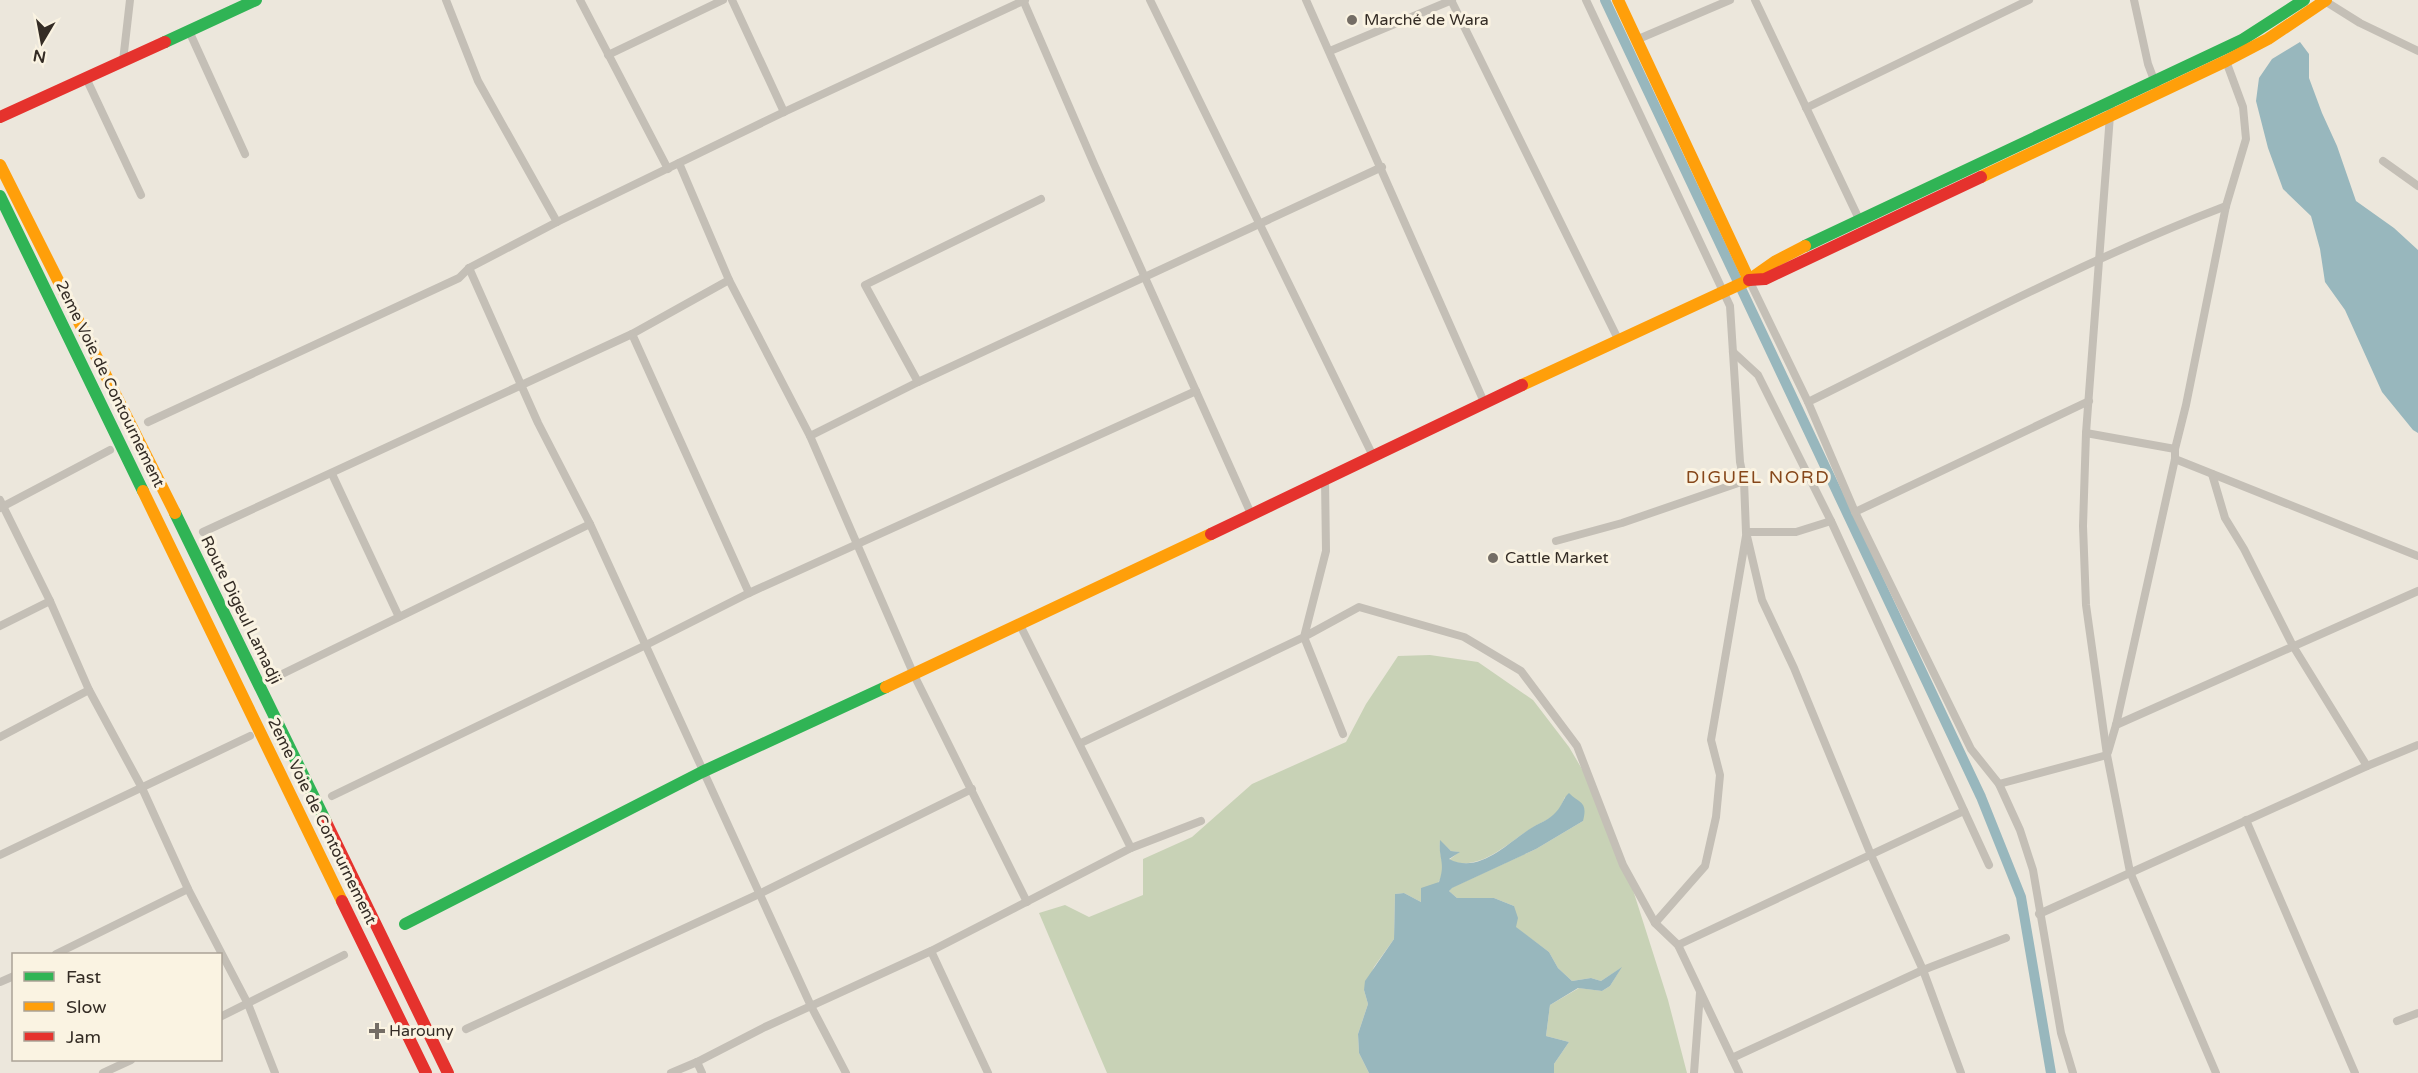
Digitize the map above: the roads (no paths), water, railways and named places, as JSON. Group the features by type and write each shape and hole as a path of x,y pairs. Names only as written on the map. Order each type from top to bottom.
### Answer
{"street":[{"path":"123,61 130,0"},
{"path":"0,117 256,0"},
{"path":"446,0 478,81 557,222"},
{"path":"580,0 668,169"},
{"path":"608,55 723,0"},
{"path":"732,0 783,112"},
{"path":"148,422 459,278 469,268 557,222 783,112 1024,0 1252,516"},
{"path":"1150,0 1372,456"},
{"path":"1306,0 1382,167 1484,402"},
{"path":"1330,51 1452,0 1618,339"},
{"path":"1586,0 1726,290 1730,306 1746,532 1762,600 1794,668 1923,970 1961,1073"},
{"path":"1618,0 1746,281 1808,402 1855,512 1971,749 1999,784 2020,830 2032,870 2061,1033 2073,1073"},
{"path":"1636,40 1731,0"},
{"path":"1755,0 1858,219"},
{"path":"1806,108 2029,0"},
{"path":"2134,0 2156,87"},
{"path":"1746,281 1765,279 2110,116 2156,87 2308,14 2325,0 2361,23 2418,51"},
{"path":"405,924 702,772 914,675 1252,516 1484,402 1746,281 1768,265 1858,219 2111,102 2226,61 2303,1"},
{"path":"189,31 245,154"},
{"path":"2107,755 2116,725 2175,459 2175,449 2226,206 2246,139 2243,107 2226,61"},
{"path":"86,78 141,195"},
{"path":"2111,102 2086,434 2083,526 2086,604 2107,755 2130,873 2216,1073"},
{"path":"2383,161 2418,186"},
{"path":"679,163 729,280 810,436 914,675 1027,902"},
{"name":"Route Digeul Lamadji","path":"0,165 134,429 448,1073"},
{"path":"810,436 918,382 1382,167"},
{"name":"2eme Voie de Contournement","path":"0,196 426,1073"},
{"path":"918,382 865,285 1041,199"},
{"path":"1808,402 2100,258 2165,229 2226,206"},
{"path":"469,268 521,386 590,524 811,1006 846,1073"},
{"path":"203,532 632,334 729,280"},
{"path":"632,334 749,593"},
{"path":"1732,352 1758,375 1831,521 1989,866"},
{"path":"332,796 749,593 1196,391"},
{"path":"1855,512 2089,401"},
{"path":"2086,434 2175,449"},
{"path":"110,450 1,505 50,601 89,690 142,788 188,889 221,953"},
{"path":"2175,459 2418,556"},
{"path":"332,474 399,617"},
{"path":"2212,474 2225,518 2244,549 2293,646 2367,766"},
{"path":"1325,479 1326,551 1304,637 1343,734"},
{"path":"1556,541 1622,523 1744,480"},
{"path":"1746,532 1796,532 1831,521"},
{"path":"274,678 590,524"},
{"path":"1655,923 1705,866 1714,826 1720,775 1711,740 1746,532"},
{"path":"2116,725 2418,591"},
{"path":"0,626 50,601"},
{"path":"1081,744 1304,637 1359,607 1464,637 1521,671 1577,746 1623,865 1655,923 1678,945 1739,1073"},
{"path":"1020,625 1131,848"},
{"path":"0,737 89,690"},
{"path":"0,855 250,736"},
{"path":"2039,914 2418,745"},
{"path":"1999,784 2107,755"},
{"path":"466,1029 759,894 972,789"},
{"path":"1678,945 1964,811"},
{"path":"2246,820 2355,1073"},
{"path":"671,1073 931,951 1131,848 1201,821"},
{"path":"58,953 188,889"},
{"path":"1732,1058 1923,970 2006,938"},
{"path":"931,951 988,1073"},
{"path":"222,954 248,1004 275,1073"},
{"path":"222,1016 344,955"},
{"path":"1694,1073 1700,991"},
{"path":"2397,1021 2418,1013"},
{"path":"103,1073 127,1061"},
{"path":"697,1062 702,1073"}],"water":[{"path":"2300,42 2309,54 2309,78 2337,146 2356,201 2394,228 2418,250 2418,433 2382,392 2345,310 2325,282 2320,249 2311,216 2283,189 2268,148 2256,101 2259,78 2272,59"},
{"path":"1569,793 1584,806 1583,821 1536,849 1449,891 1457,898 1494,898 1514,906 1518,918 1516,927 1549,952 1558,968 1572,981 1591,978 1601,981 1622,967 1610,986 1602,991 1578,988 1550,1005 1546,1036 1569,1042 1554,1064 1554,1073 1369,1073 1359,1053 1358,1034 1368,1004 1364,990 1365,981 1394,939 1395,894 1404,893 1421,902 1421,888 1439,882 1442,870 1440,840 1451,851 1460,852 1449,859 1460,863 1483,860 1551,817"}],"waterway":[{"path":"1605,0 1981,797 2021,897 2051,1073"}],"place":[{"name":"Marché de Wara","path":"1352,20"},
{"name":"Cattle Market","path":"1493,558"},
{"name":"Harouny","path":"377,1031"}],"district":[{"name":"DIGUEL NORD","path":"1758,477"}]}
